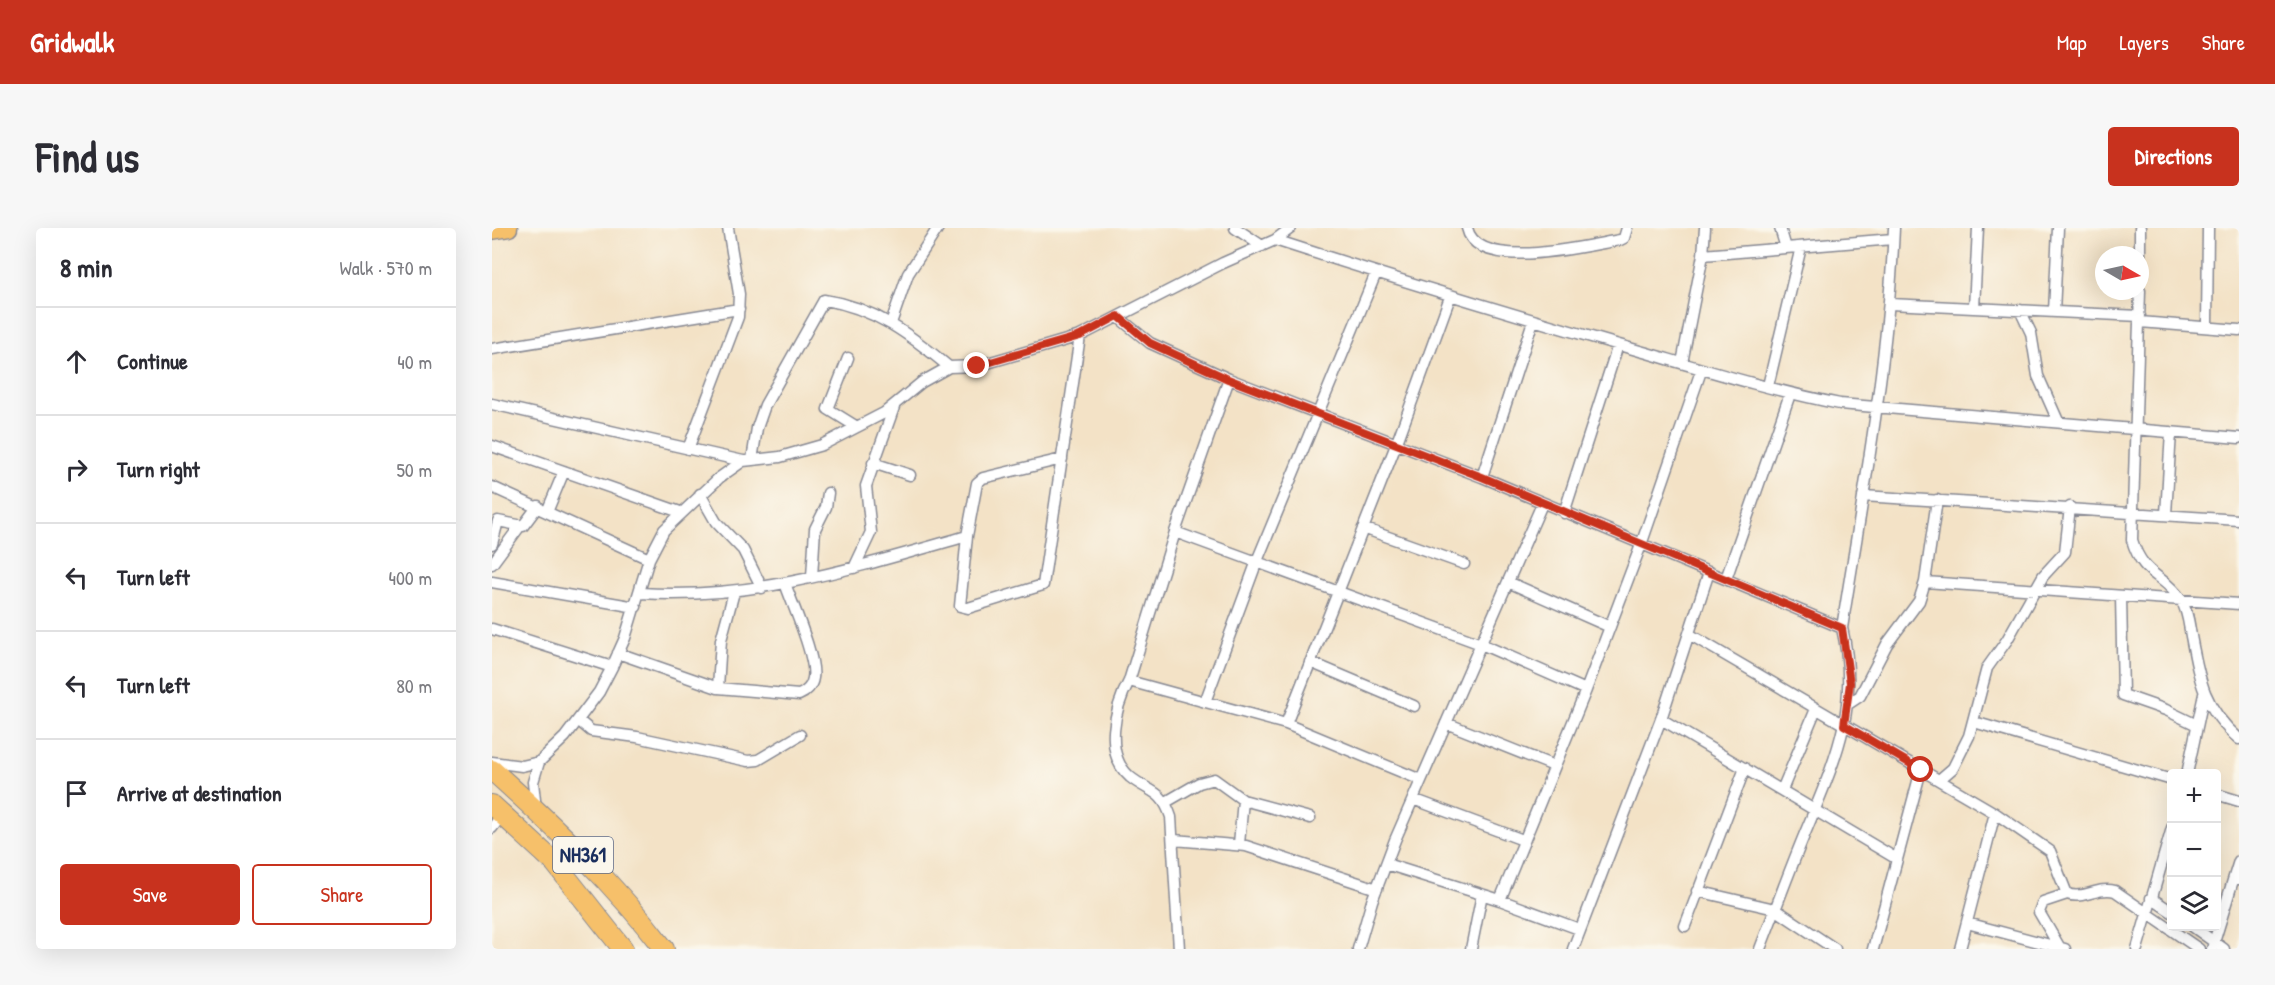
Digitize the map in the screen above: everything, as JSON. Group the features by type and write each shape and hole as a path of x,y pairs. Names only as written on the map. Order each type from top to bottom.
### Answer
{"highway":[{"name":"NH361","path":"492,770 575,845 636,912 664,949"},
{"name":"NH361","path":"495,816 555,863 623,949"}],"main road":[{"path":"492,231 509,228"}],"street":[{"path":"688,449 739,309 728,228"},
{"path":"891,323 908,274 938,228"},
{"path":"1235,228 1262,246"},
{"path":"492,404 688,449 748,460 780,457 822,445 857,428 895,404 922,382 949,367 977,366 1080,336 1223,263 1275,240 1290,228"},
{"path":"1467,228 1472,239 1481,246 1516,255 1620,240 1624,238 1627,228"},
{"path":"1682,363 1703,255 1705,228"},
{"path":"1780,228 1786,248"},
{"path":"1974,308 1978,228"},
{"path":"2054,312 2058,228"},
{"path":"2140,228 2140,246"},
{"path":"2207,327 2208,228"},
{"path":"1703,255 1801,247 1894,234 1890,304 1878,407 1842,628 1849,664 1848,704 1830,778 1760,949"},
{"path":"1275,240 1450,297 1682,363 1701,371 1768,386 1790,394 1878,407 2239,438"},
{"path":"1768,386 1801,247"},
{"path":"1205,702 1257,561 1376,273"},
{"path":"1286,724 1396,446 1450,297"},
{"path":"2140,300 2132,540 2137,556 2145,568 2181,601 2204,694 2221,721 2239,739"},
{"path":"536,810 533,782 539,762 565,737 599,692 618,653 636,607 650,560 664,531 700,494 748,460 760,416 821,302 829,301 881,317 911,335 949,367"},
{"path":"1890,304 2054,312 2239,330"},
{"path":"492,349 739,309"},
{"path":"2020,310 2031,333 2038,376 2058,421"},
{"path":"1118,316 1150,343 1228,379 1396,446 1482,477 1842,628"},
{"path":"1482,477 1533,321"},
{"path":"1062,459 983,478 977,483 967,536 960,606 968,608 1041,587 1045,579 1080,336"},
{"path":"1564,513 1618,345"},
{"path":"848,358 828,410 857,428"},
{"path":"1500,900 1610,627 1701,371"},
{"path":"1179,949 1172,817 1166,802 1158,793 1131,777 1124,770 1118,756 1113,724 1118,702 1129,681 1175,532 1228,379"},
{"path":"1726,579 1790,394"},
{"path":"854,568 871,532 866,497 873,463 895,404"},
{"path":"2166,514 2171,432"},
{"path":"492,446 680,512"},
{"path":"873,463 910,475"},
{"path":"492,544 498,521 520,526 526,524 542,509 564,471"},
{"path":"492,487 650,560"},
{"path":"812,577 815,529 826,507 828,493"},
{"path":"700,494 716,522 743,550 762,588"},
{"path":"1863,496 2070,507 2239,520"},
{"path":"1848,704 1860,696 1887,644 1919,601 1925,582 1937,500"},
{"path":"1358,949 1386,864 1542,504"},
{"path":"1939,780 1958,761 1974,722 1987,668 2037,590 2043,576 2066,552 2070,507"},
{"path":"492,564 520,526"},
{"path":"1363,528 1464,564"},
{"path":"1175,532 1481,644 1586,690"},
{"path":"640,593 677,595 762,588 854,568 967,536"},
{"path":"1573,949 1661,719 1709,572"},
{"path":"492,582 636,607"},
{"path":"1508,582 1610,627"},
{"path":"1925,582 2239,604"},
{"path":"618,653 718,688 793,697 804,693 813,681 813,666 785,583"},
{"path":"718,688 721,640 734,592"},
{"path":"2121,597 2123,695 2166,710 2197,725"},
{"path":"492,629 612,667"},
{"path":"1689,634 1995,813 2050,851 2067,894"},
{"path":"1310,662 1414,706"},
{"path":"1129,681 1286,724 1421,780"},
{"path":"2188,769 2204,694"},
{"path":"1782,790 1816,709"},
{"path":"1661,719 1897,859"},
{"path":"578,720 591,731 637,737 748,761 758,760 800,735"},
{"path":"1974,722 2167,779"},
{"path":"1446,723 1554,766"},
{"path":"492,762 522,766 539,762"},
{"path":"1685,926 1745,768"},
{"path":"1873,949 1921,770"},
{"path":"1166,802 1199,783 1214,779 1243,800 1310,818"},
{"path":"2221,795 2239,801"},
{"path":"1239,844 1243,800"},
{"path":"1413,800 1523,840"},
{"path":"1960,949 1995,813"},
{"path":"1174,840 1239,844 1377,889"},
{"path":"2137,949 2167,845"},
{"path":"2213,945 2237,878 2239,861"},
{"path":"1386,864 1500,900 1579,929"},
{"path":"2063,948 2039,912 2043,902 2067,894 2079,897 2108,889 2199,949"},
{"path":"1697,891 1775,909 1835,949"},
{"path":"1471,949 1482,894"},
{"path":"2151,898 2167,909"},
{"path":"1967,922 2063,948"},
{"path":"2197,931 2213,945 2224,949"}],"route":[{"path":"977,366 1080,336 1118,316 1150,343 1228,379 1396,446 1482,477 1842,628 1847,648 1850,683 1844,725 1921,770"}]}
